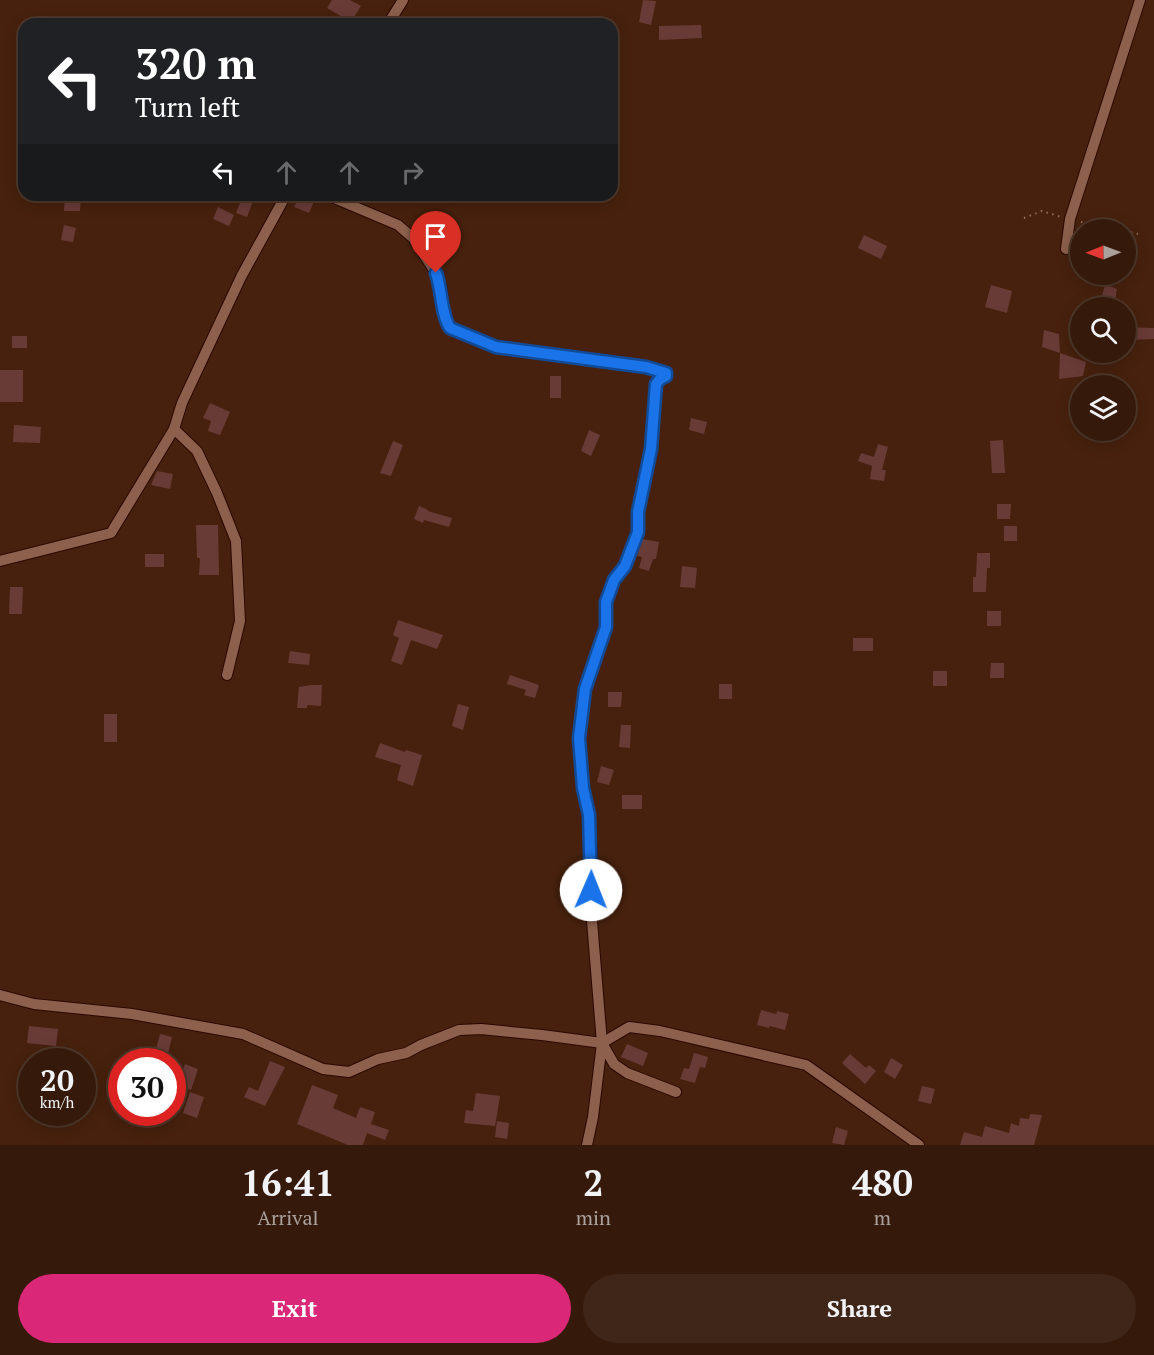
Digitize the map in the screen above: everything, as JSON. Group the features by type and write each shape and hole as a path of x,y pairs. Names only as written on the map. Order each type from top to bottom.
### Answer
{"street":[{"path":"392,18 403,0"},
{"path":"1066,249 1070,219 1140,0"},
{"path":"0,561 111,533 174,429 182,403 241,277 282,201"},
{"path":"341,201 398,225 413,238 436,273 441,286 446,322 450,328 496,347 646,367 666,373 666,376 656,384 651,449 638,512 638,532 625,566 614,580 606,602 606,627 585,689 579,738 592,851 591,909 602,1043 593,1117 587,1145"},
{"path":"174,429 197,451 236,541 240,621 227,675"},
{"path":"0,995 34,1004 132,1014 243,1034 323,1069 349,1072 378,1059 406,1053 421,1044 459,1030 481,1029 602,1043 629,1028 660,1031 806,1065 919,1145"},
{"path":"602,1043 614,1064 627,1073 676,1092"}],"path":[{"path":"1024,218 1042,211 1070,219"}],"building":[{"path":"332,0 350,0 361,6 354,18 344,18 327,8"},
{"path":"643,0 656,1 651,25 639,22"},
{"path":"701,25 702,38 659,40 659,26"},
{"path":"65,201 81,201 80,211 64,211"},
{"path":"241,201 253,201 247,217 236,213"},
{"path":"297,201 314,201 309,213 294,207"},
{"path":"218,207 234,215 229,226 213,219"},
{"path":"64,225 76,228 73,242 61,240"},
{"path":"864,235 887,246 881,259 858,248"},
{"path":"991,285 1012,291 1007,313 985,307"},
{"path":"1105,285 1117,289 1116,297 1102,297"},
{"path":"1136,327 1154,328 1154,339 1136,340"},
{"path":"1044,330 1059,334 1060,353 1042,347"},
{"path":"12,336 27,336 27,348 12,348"},
{"path":"1060,353 1070,356 1070,363 1086,363 1083,375 1070,375 1070,378 1059,379"},
{"path":"0,370 23,370 23,402 0,402"},
{"path":"550,376 561,376 561,398 550,398"},
{"path":"210,403 230,412 220,435 208,431 211,421 203,418"},
{"path":"691,418 707,422 704,434 689,430"},
{"path":"14,425 41,427 40,443 13,442"},
{"path":"589,430 600,435 591,456 581,451"},
{"path":"1003,440 1005,473 992,473 990,441"},
{"path":"393,441 403,445 391,476 380,473"},
{"path":"878,444 888,447 882,470 886,470 884,481 870,479 872,466 858,461 861,453 874,457"},
{"path":"157,471 173,474 170,489 151,485"},
{"path":"997,504 1011,504 1010,519 997,519"},
{"path":"419,506 452,518 449,527 424,520 423,523 414,519"},
{"path":"196,525 218,525 219,575 199,575 200,558 197,558"},
{"path":"1004,526 1017,526 1017,541 1004,541"},
{"path":"642,539 659,542 656,559 653,559 649,571 639,568 642,557 637,556"},
{"path":"977,553 990,553 986,592 973,592"},
{"path":"145,554 164,554 164,567 145,567"},
{"path":"682,566 697,568 695,588 680,587"},
{"path":"10,587 23,587 22,614 9,614"},
{"path":"987,611 1001,611 1001,626 987,626"},
{"path":"398,620 443,635 437,649 411,640 402,665 391,661 399,638 393,635"},
{"path":"853,638 873,638 873,651 853,651"},
{"path":"290,651 310,654 309,665 288,663"},
{"path":"991,663 1004,663 1004,678 990,678"},
{"path":"933,671 947,671 947,686 933,686"},
{"path":"510,675 539,685 535,698 524,695 526,690 507,684"},
{"path":"719,684 732,684 732,699 719,699"},
{"path":"322,685 321,706 307,705 307,708 297,708 299,687"},
{"path":"608,692 622,692 621,707 608,707"},
{"path":"458,704 469,707 463,730 452,726"},
{"path":"104,714 117,714 117,742 104,742"},
{"path":"621,725 631,725 630,748 619,747"},
{"path":"380,743 422,755 413,786 397,780 401,765 375,757"},
{"path":"601,766 614,770 609,785 597,782"},
{"path":"622,795 642,795 642,809 622,809"},
{"path":"761,1010 776,1014 777,1011 789,1014 785,1030 757,1025"},
{"path":"29,1026 58,1029 56,1046 27,1043"},
{"path":"160,1034 172,1037 169,1048 156,1048"},
{"path":"627,1044 648,1053 643,1066 621,1057"},
{"path":"694,1053 708,1057 705,1068 700,1067 695,1083 680,1079 684,1068 689,1069"},
{"path":"850,1054 866,1068 869,1065 876,1071 865,1084 842,1063"},
{"path":"891,1058 903,1065 895,1079 884,1072"},
{"path":"270,1061 285,1067 265,1106 244,1097 249,1087 258,1091"},
{"path":"186,1064 198,1069 191,1090 186,1088"},
{"path":"312,1085 338,1095 333,1108 356,1118 360,1107 375,1112 371,1124 389,1130 385,1140 367,1133 363,1145 348,1145 297,1124"},
{"path":"922,1086 935,1089 931,1104 918,1101"},
{"path":"190,1092 204,1097 197,1118 186,1114"},
{"path":"476,1093 500,1096 495,1126 464,1123 466,1110 473,1111"},
{"path":"1030,1114 1042,1115 1034,1145 960,1145 964,1132 982,1137 985,1126 1009,1133 1011,1123 1019,1126 1020,1118 1029,1119"},
{"path":"497,1121 509,1123 507,1139 495,1137"},
{"path":"836,1127 848,1131 844,1145 832,1143"}],"route":[{"path":"436,273 441,286 446,322 450,328 496,347 646,367 666,373 666,376 656,384 651,449 638,512 638,532 625,566 614,580 606,602 606,627 585,689 579,738 592,851 591,890"}]}
